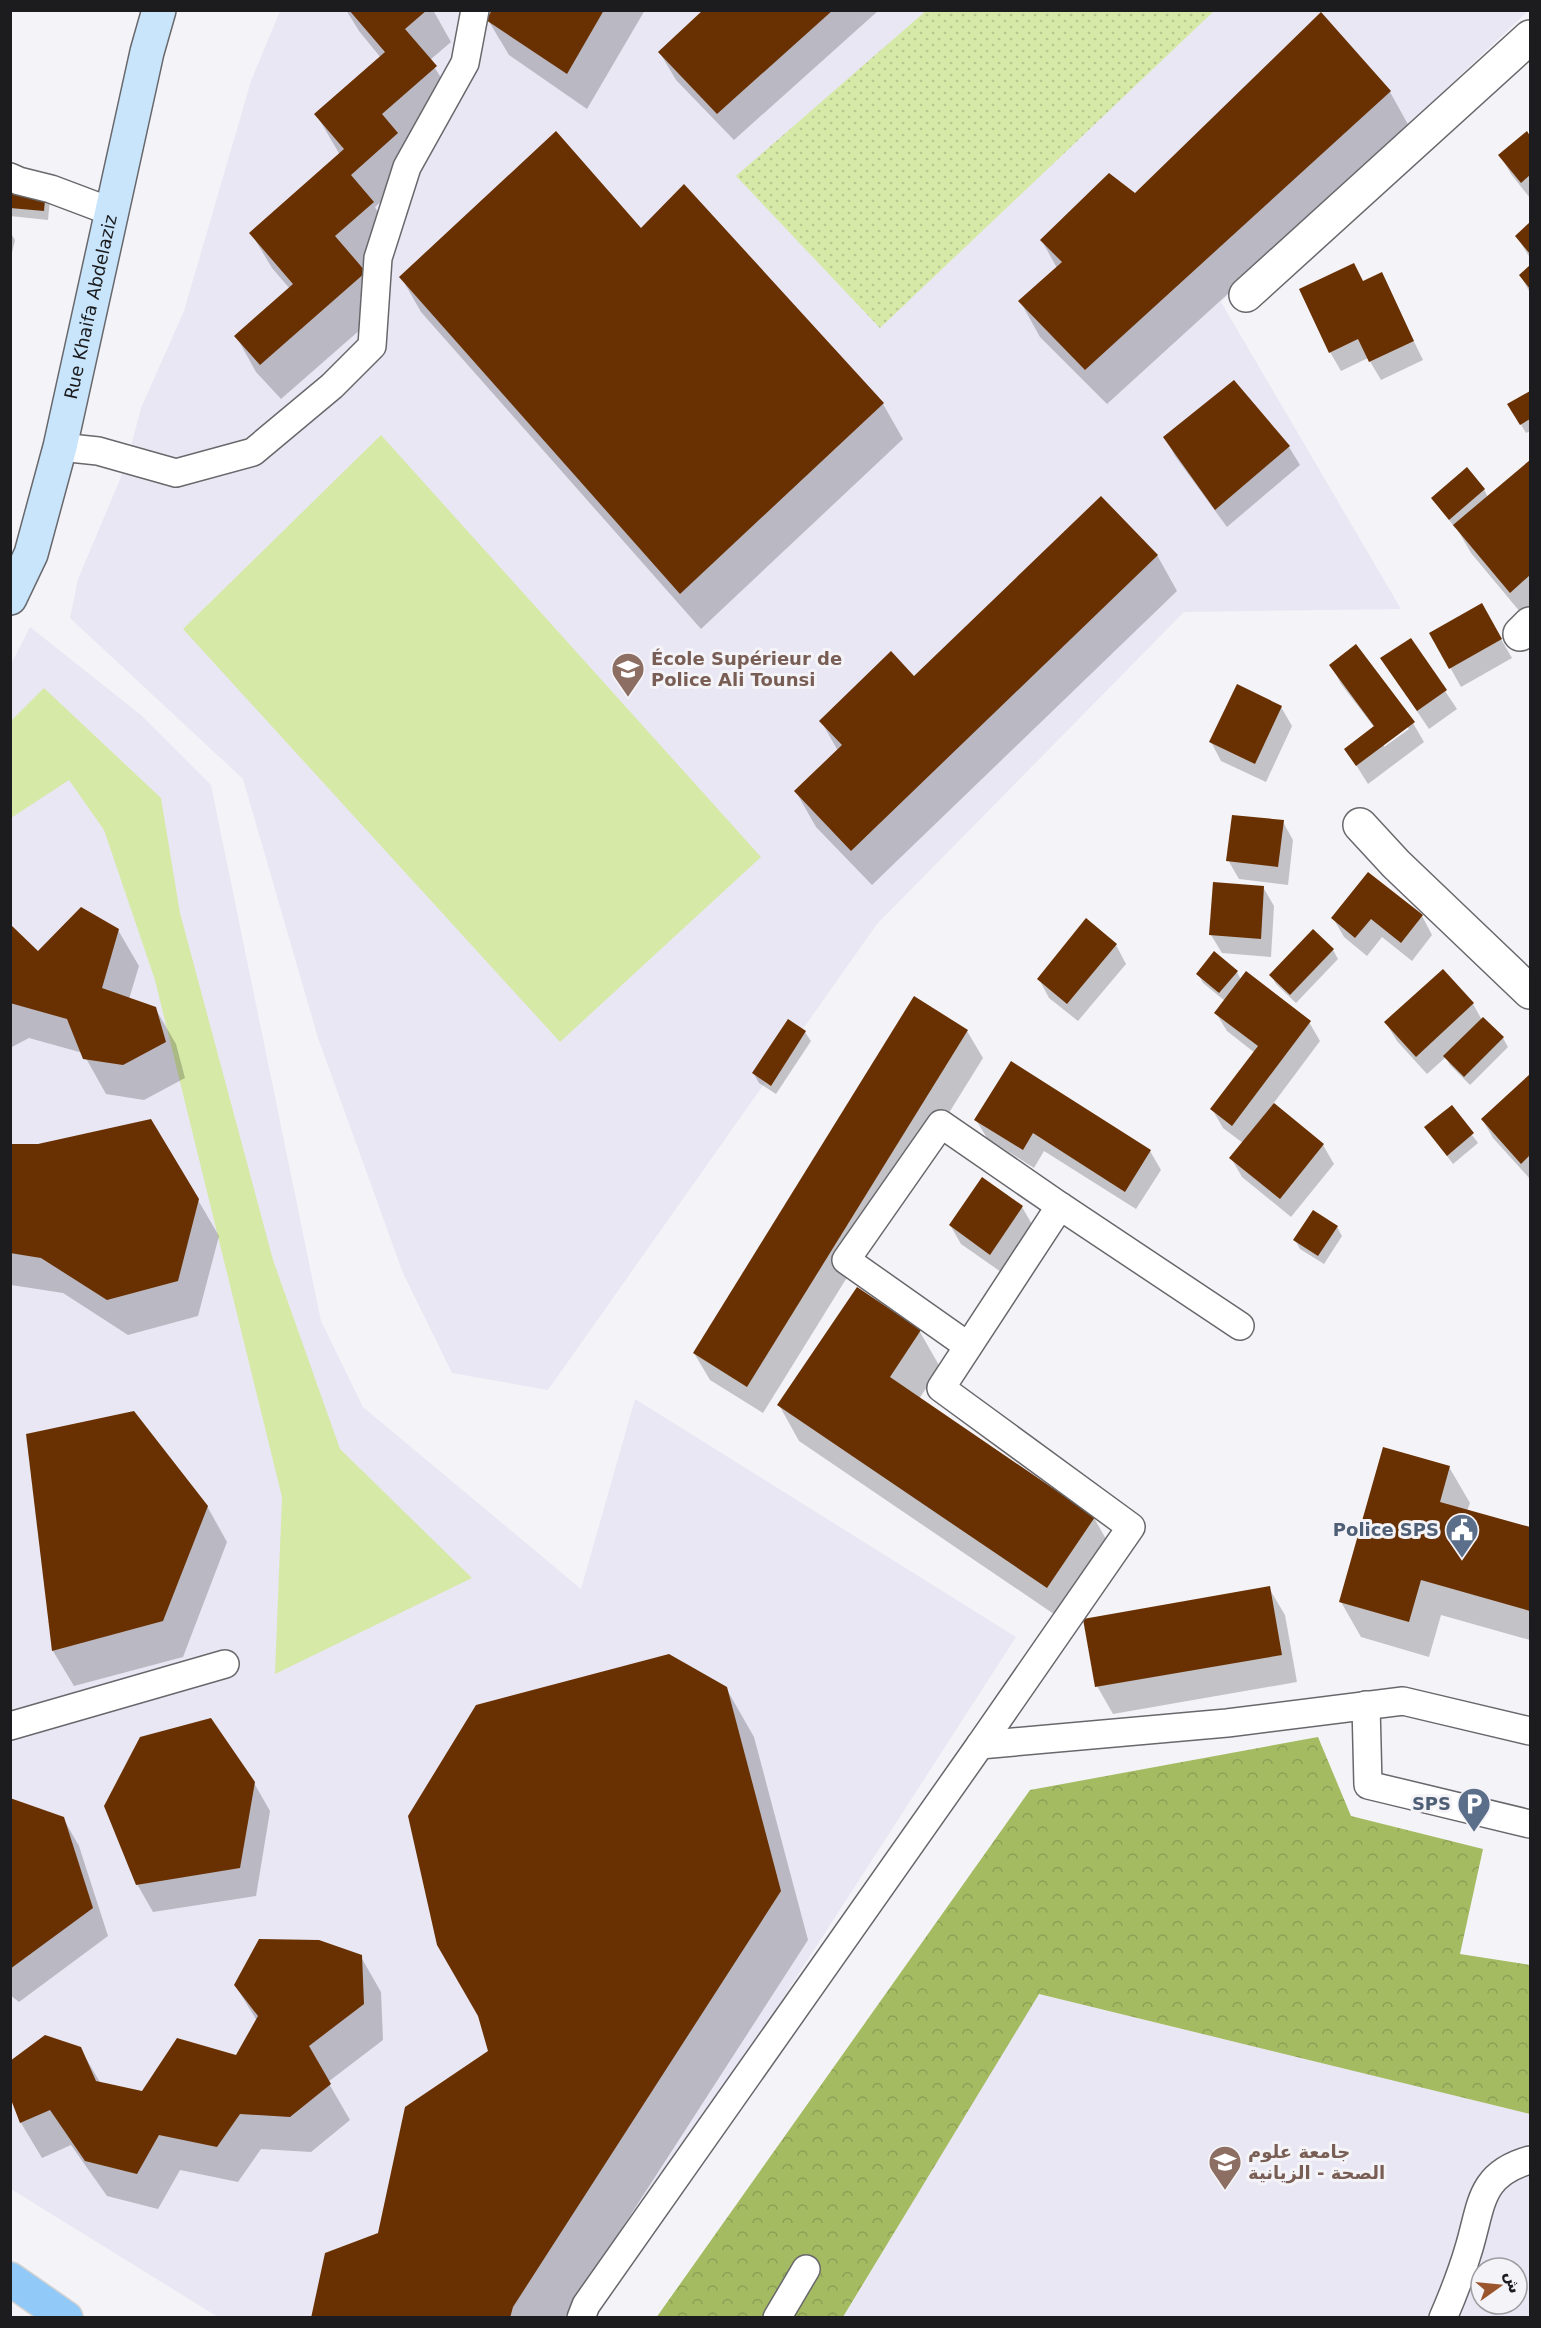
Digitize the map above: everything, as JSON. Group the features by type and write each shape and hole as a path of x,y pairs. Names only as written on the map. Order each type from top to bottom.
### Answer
{"main road":[{"path":"10,2279 66,2318"}],"street":[{"name":"Rue Khaifa Abdelaziz","path":"10,598 31,554 60,447 147,52 159,10"},
{"path":"1246,295 1530,37"},
{"path":"1360,825 1396,864 1530,992"}],"lane":[{"path":"60,447 98,450 176,473 253,452 332,386 372,346 378,258 407,167 465,63 476,10"},
{"path":"10,177 51,189 112,212"},
{"path":"968,1346 846,1260 940,1124 1240,1326"},
{"path":"581,2318 593,2296 1131,1527 941,1388 1060,1206"},
{"path":"10,1725 225,1664"},
{"path":"980,1745 1227,1723 1403,1701 1530,1731"},
{"path":"1366,1705 1368,1785 1530,1824"},
{"path":"1443,2318 1469,2248 1482,2199 1490,2185 1502,2173 1516,2164 1530,2160"},
{"path":"777,2318 806,2269"}],"shaded area":[{"name":"École Supérieur de Police Ali Tounsi","path":"280,11 1528,11 1221,302 1401,609 1184,612 877,924 548,1390 452,1373 403,1273 318,1038 243,779 70,618 78,579 126,465 141,408 184,311 251,81"},
{"path":"30,627 141,715 211,785 321,1321 363,1407 581,1589 635,1399 1016,1637 577,2317 218,2317 11,2189 10,666"},
{"name":"جامعة علوم الصحة - الزيانية","path":"1038,1994 1530,2114 1530,2317 843,2318"}],"green space":[{"path":"927,10 1214,11 880,328 736,176"},
{"path":"381,435 761,857 560,1042 183,629"},
{"path":"44,688 161,798 180,913 273,1260 340,1449 472,1578 275,1674 282,1497 155,980 104,830 69,780 11,818 11,721"},
{"path":"1318,1737 1351,1816 1483,1849 1460,1954 1530,1965 1530,2114 1039,1994 843,2317 656,2318 1030,1790"}],"building":[{"path":"349,10 427,10 405,29 437,66 382,114 398,133 351,175 374,202 335,236 366,272 260,365 234,336 293,284 249,233 344,149 314,114 385,52"},
{"path":"492,10 604,10 567,74 486,20"},
{"path":"703,10 833,10 717,114 658,52"},
{"path":"1321,12 1391,91 1085,370 1018,301 1062,262 1040,240 1109,173 1135,193"},
{"path":"556,131 641,228 684,184 884,403 680,594 399,277"},
{"path":"1527,131 1530,136 1530,175 1521,183 1498,155"},
{"path":"10,185 46,189 44,211 10,208"},
{"path":"1530,222 1530,254 1515,236"},
{"path":"1354,263 1363,281 1382,272 1414,341 1369,362 1358,339 1329,353 1299,289"},
{"path":"1530,265 1530,289 1519,275"},
{"path":"1234,380 1290,446 1215,510 1163,437"},
{"path":"1530,391 1530,419 1520,425 1507,404"},
{"path":"1530,460 1530,575 1510,593 1453,525"},
{"path":"1467,467 1485,489 1449,520 1431,498"},
{"path":"1101,496 1158,555 851,851 794,791 842,745 819,721 891,651 914,676"},
{"path":"1482,603 1502,639 1449,669 1429,633"},
{"path":"1411,638 1447,690 1417,711 1380,658"},
{"path":"1356,644 1415,722 1356,766 1344,749 1374,726 1329,665"},
{"path":"1237,684 1282,706 1255,764 1209,742"},
{"path":"1232,815 1284,820 1278,867 1226,861"},
{"path":"1368,872 1423,915 1401,943 1371,919 1355,938 1331,918"},
{"path":"1213,882 1264,886 1261,939 1209,935"},
{"path":"81,907 119,929 102,988 156,1007 166,1042 123,1065 83,1059 67,1019 10,1003 10,924 38,951"},
{"path":"1086,918 1117,944 1067,1004 1037,979"},
{"path":"1313,929 1334,949 1290,995 1269,975"},
{"path":"1214,951 1238,971 1219,993 1196,974"},
{"path":"1443,969 1474,1003 1416,1057 1384,1022"},
{"path":"1246,971 1311,1021 1232,1126 1210,1109 1258,1046 1214,1013"},
{"path":"914,996 968,1030 747,1387 693,1353"},
{"path":"1483,1017 1504,1037 1464,1077 1443,1056"},
{"path":"788,1019 806,1031 771,1086 752,1073"},
{"path":"1011,1061 1151,1150 1125,1192 1033,1133 1023,1150 974,1120"},
{"path":"1530,1074 1530,1155 1521,1164 1481,1119"},
{"path":"1274,1103 1324,1144 1280,1199 1229,1158"},
{"path":"1452,1105 1474,1133 1447,1156 1424,1127"},
{"path":"151,1119 199,1199 178,1281 107,1300 41,1258 10,1253 10,1144 38,1144"},
{"path":"982,1177 1023,1206 990,1255 949,1225"},
{"path":"1313,1210 1338,1226 1318,1256 1293,1240"},
{"path":"857,1287 921,1330 890,1377 1095,1517 1047,1588 777,1405"},
{"path":"134,1411 208,1506 163,1621 52,1651 26,1434"},
{"path":"1383,1447 1450,1466 1440,1502 1530,1527 1530,1611 1421,1580 1409,1622 1339,1602"},
{"path":"1270,1586 1282,1655 1095,1687 1083,1619"},
{"path":"669,1654 727,1687 781,1891 513,2307 510,2318 311,2318 325,2253 378,2233 405,2107 488,2051 478,2016 437,1945 408,1816 476,1705"},
{"path":"211,1718 255,1782 240,1868 136,1885 104,1806 140,1737"},
{"path":"10,1798 64,1817 93,1908 10,1969"},
{"path":"259,1939 319,1940 362,1955 364,2004 309,2046 331,2084 290,2117 240,2114 217,2147 159,2135 137,2174 85,2161 50,2110 20,2123 10,2097 10,2061 45,2035 81,2047 96,2081 142,2091 177,2038 236,2055 258,2016 234,1985"}],"place":[{"name":"École Supérieur de Police Ali Tounsi","path":"628,698"},
{"name":"Police SPS","path":"1462,1559"},
{"name":"SPS","path":"1474,1833"},
{"name":"جامعة علوم الصحة - الزيانية","path":"1225,2191"}]}
